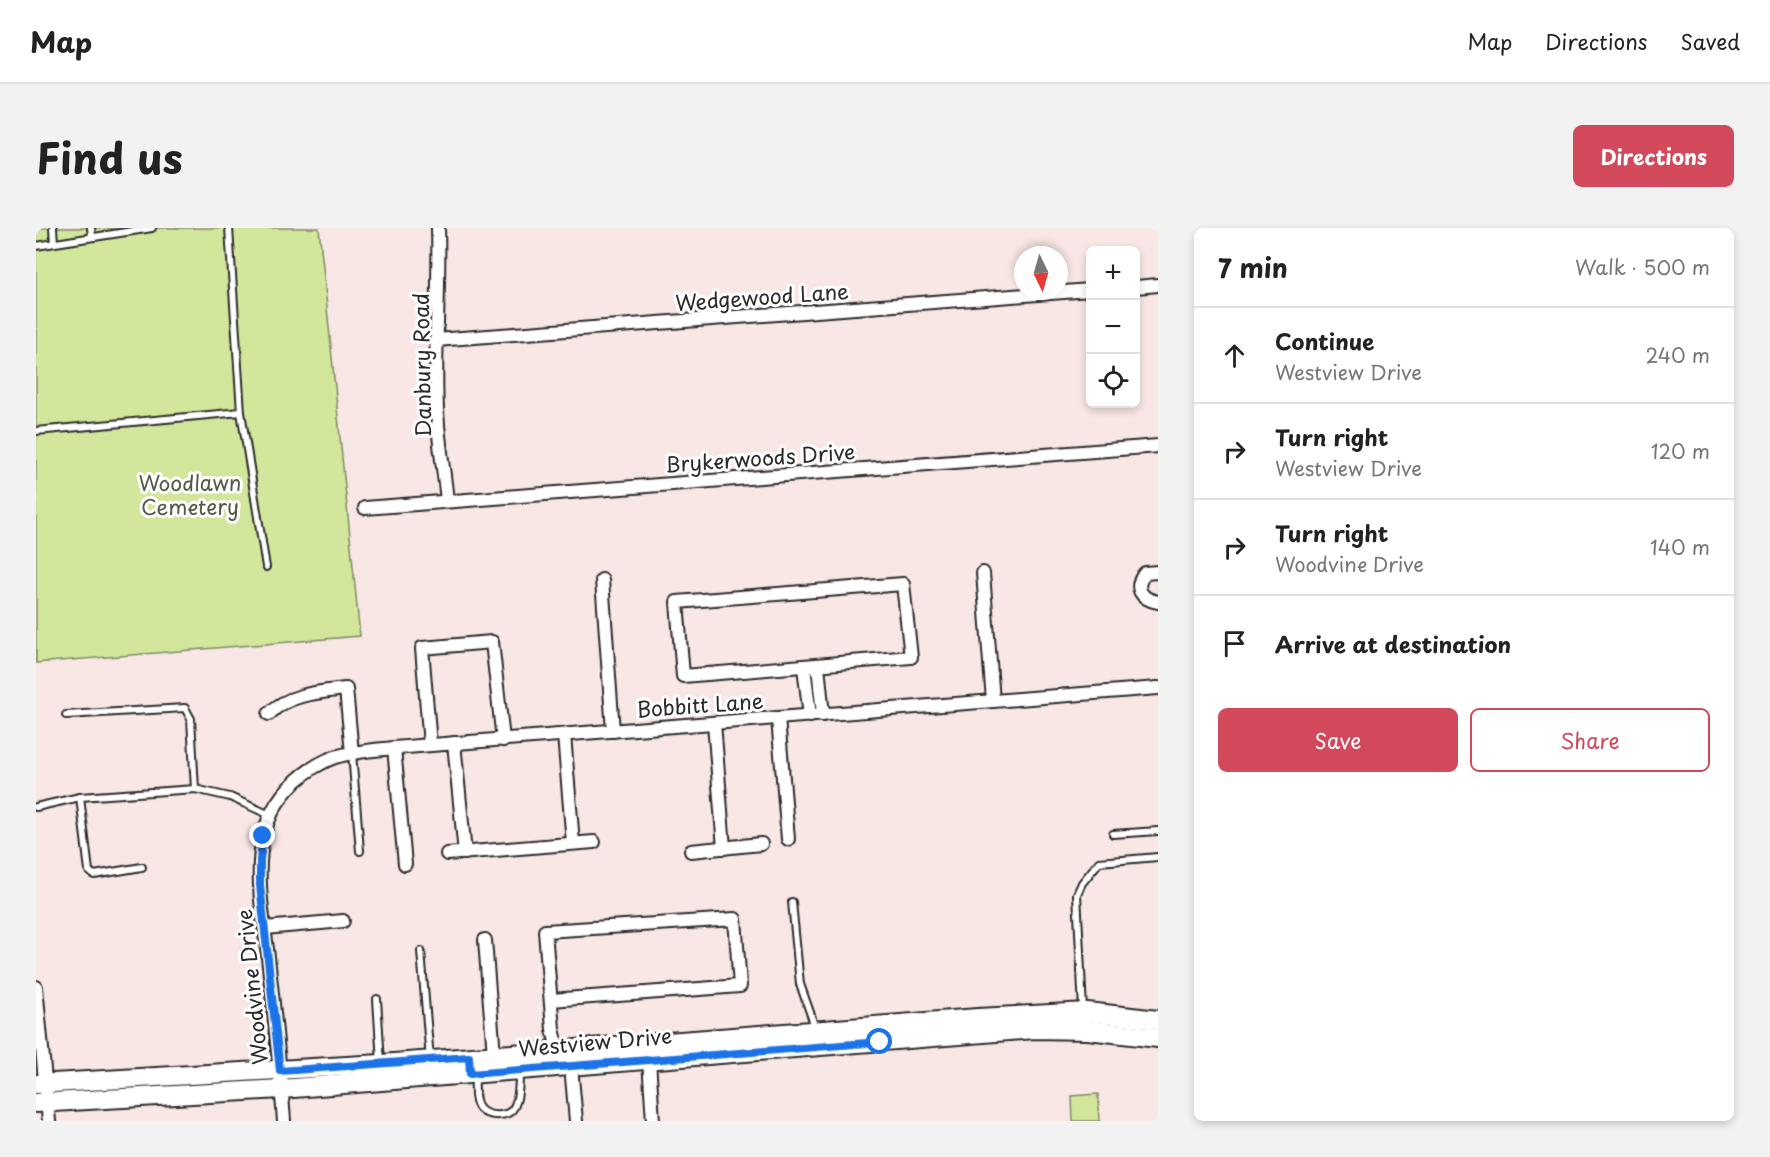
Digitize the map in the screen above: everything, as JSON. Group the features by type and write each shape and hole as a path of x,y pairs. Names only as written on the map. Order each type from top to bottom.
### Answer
{"main road":[{"name":"Westview Drive","path":"281,1080 381,1064 430,1060 471,1068 494,1055 558,1050 676,1049 1086,1018 1146,1024 1158,1038"},
{"name":"Westview Drive","path":"41,1093 471,1068 520,1070 649,1060 676,1049 814,1030 879,1033"}],"street":[{"name":"Danbury Road","path":"438,228 440,278 436,340 437,410 447,501"},
{"path":"1140,287 1158,285"},
{"name":"Wedgewood Lane","path":"436,340 1086,290"},
{"name":"Brykerwoods Drive","path":"365,508 1158,446"},
{"path":"1158,572 1145,573 1139,580 1142,596 1158,602"},
{"path":"983,573 993,701"},
{"path":"602,580 614,731"},
{"path":"903,584 911,657 818,666 683,676 677,602 903,584"},
{"path":"430,745 422,648 458,644 492,642 503,740"},
{"path":"818,666 823,715"},
{"path":"804,667 810,716"},
{"name":"Bobbitt Lane","path":"270,815 284,793 302,776 324,762 352,753 1158,688"},
{"path":"269,714 274,708 294,699 315,693 346,689 352,753"},
{"path":"778,718 788,839"},
{"path":"714,723 724,848"},
{"path":"564,735 573,843"},
{"path":"454,743 465,853"},
{"path":"394,748 405,864"},
{"name":"Woodvine Drive","path":"270,815 263,836 260,885 284,1121"},
{"path":"447,854 594,842"},
{"path":"691,851 760,844"},
{"path":"551,1000 740,986 735,919 545,931 553,1029 558,1050"},
{"path":"265,928 343,921"},
{"path":"485,940 494,1055"},
{"path":"36,987 41,1093 49,1121"},
{"path":"649,1060 653,1121"},
{"path":"571,1066 576,1121"}],"lane":[{"path":"53,228 54,243"},
{"path":"91,228 92,237"},
{"path":"36,246 152,228"},
{"path":"229,228 241,412 266,567"},
{"path":"36,432 241,412"},
{"path":"66,715 184,708 191,719 195,789"},
{"path":"352,753 360,851"},
{"path":"36,807 80,797 195,789 230,796 270,815"},
{"path":"80,797 88,871 94,875 142,867"},
{"path":"1113,834 1158,831"},
{"path":"1086,1018 1077,894 1082,883 1099,862 1158,856"},
{"path":"792,902 800,984 814,1030"},
{"path":"421,951 430,1060"},
{"path":"377,999 381,1064"},
{"path":"471,1068 477,1102 481,1110 491,1115 509,1113 514,1107 520,1070"}],"green space":[{"name":"Woodlawn Cemetery","path":"36,228 319,228 360,636 36,663"},
{"path":"1098,1094 1100,1121 1073,1121 1072,1096"}],"route":[{"path":"263,836 260,885 280,1071 469,1057 470,1074 880,1042"}]}
